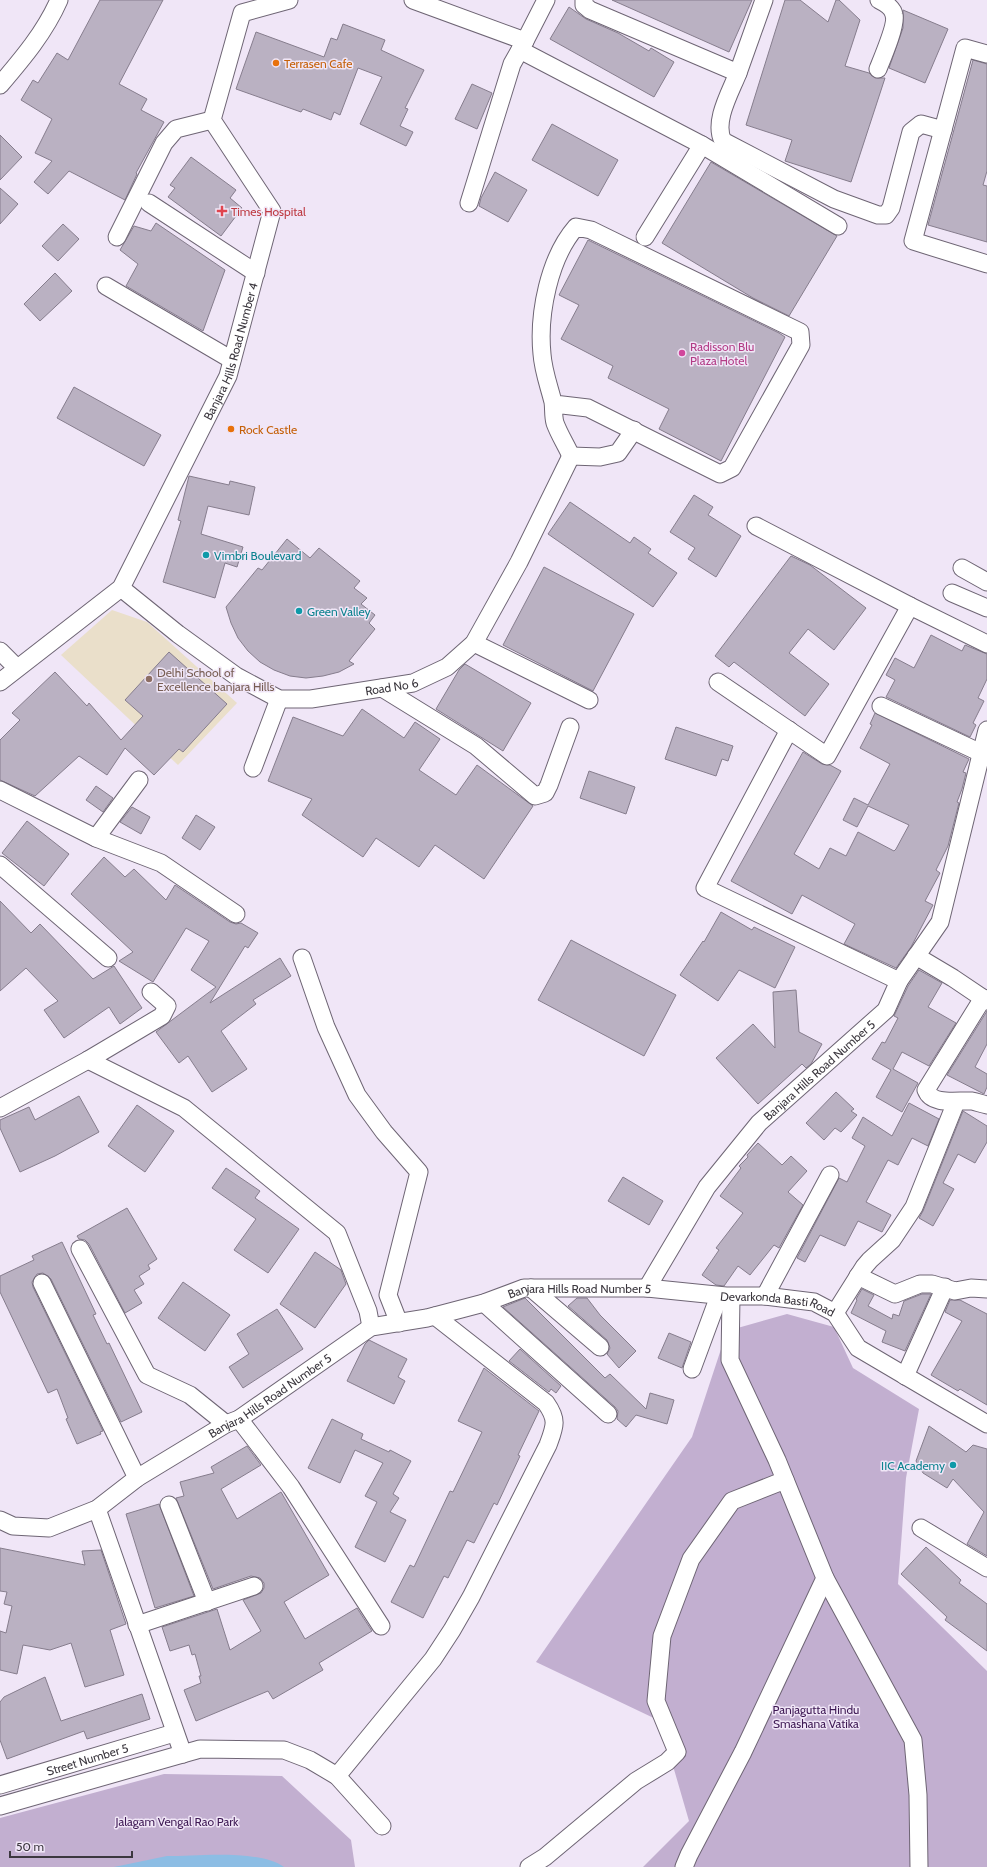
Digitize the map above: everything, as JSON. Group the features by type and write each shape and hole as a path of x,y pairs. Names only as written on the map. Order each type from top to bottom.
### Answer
{"street":[{"path":"0,85 29,51 51,19 59,0"},
{"path":"117,236 164,143 176,129 212,120 242,13 289,0"},
{"path":"412,0 443,5 522,46 702,145 838,226"},
{"path":"469,203 512,64 546,0"},
{"path":"584,0 584,5 590,10 738,73"},
{"path":"764,0 719,123 719,133 723,141 834,199 878,215 886,215 891,208 911,132 921,124 943,130"},
{"path":"878,69 895,21 892,9 879,0"},
{"path":"987,54 965,48 913,241 987,264"},
{"name":"Banjara Hills Road Number 4","path":"0,682 121,588 228,376 272,211 212,120"},
{"path":"645,237 702,145"},
{"path":"149,203 256,273"},
{"path":"554,404 588,408 634,430 720,474 732,468 801,345 800,332 591,230 576,227 569,236 557,258 546,298 541,325 542,355 554,404 554,422 571,456 600,458 618,453 634,430"},
{"path":"106,286 232,360"},
{"name":"Road No 6","path":"279,700 311,699 413,683 447,667 474,643 519,562 571,456"},
{"path":"756,526 987,644"},
{"path":"962,568 987,582"},
{"path":"121,588 178,634 236,676 279,700 253,768"},
{"path":"952,593 987,608"},
{"path":"718,682 827,756 910,606"},
{"path":"474,643 589,700"},
{"path":"0,651 17,668"},
{"path":"382,688 476,746 535,796 544,794 549,785 570,727"},
{"path":"881,706 981,753"},
{"path":"789,730 705,888 898,981"},
{"name":"Banjara Hills Road Number 5","path":"0,1520 13,1526 49,1528 97,1509 137,1478 232,1421 371,1327 431,1317 484,1303 524,1288 647,1288 707,1187 754,1129 886,1010 898,981 940,922 987,730"},
{"path":"96,838 139,780"},
{"path":"0,790 96,838 160,863 236,914"},
{"path":"0,865 108,958"},
{"path":"916,956 985,1000 926,1090 927,1094 934,1099 956,1102 971,1101 987,1105"},
{"path":"302,958 326,1027 357,1095 384,1132 419,1172 388,1295 400,1323"},
{"path":"0,1108 88,1060 162,1016 166,1006 151,992"},
{"path":"88,1060 184,1108 337,1232 368,1311 371,1327"},
{"path":"835,1313 858,1276 870,1260 892,1240 914,1207 956,1102"},
{"path":"765,1296 830,1175"},
{"path":"80,1249 147,1375 190,1395 232,1421 291,1487 381,1626"},
{"path":"858,1276 895,1294 920,1284 932,1284 955,1291 971,1288 987,1289"},
{"path":"42,1283 137,1478"},
{"path":"905,1376 945,1287"},
{"path":"531,1288 600,1347"},
{"name":"Devarkonda Basti Road","path":"647,1288 725,1296 765,1296 814,1302 835,1313 858,1348 987,1424"},
{"path":"692,1369 725,1296"},
{"path":"725,1296 730,1360 786,1480 825,1578 914,1740 918,1795 919,1867"},
{"path":"484,1303 608,1414"},
{"path":"337,1776 433,1659 452,1630 471,1597 548,1445 554,1428 554,1414 546,1403 431,1317"},
{"path":"529,1867 545,1857 636,1782 667,1762 677,1752 656,1701 662,1636 691,1559 732,1502 786,1480"},
{"path":"170,1504 207,1602"},
{"path":"97,1509 182,1754"},
{"path":"921,1528 987,1568"},
{"path":"684,1867 743,1752 825,1578"},
{"path":"137,1625 254,1586"},
{"name":"Street Number 5","path":"0,1785 174,1733"},
{"path":"0,1806 200,1749 284,1750 310,1760 337,1776 382,1826"}],"shaded area":[{"name":"Delhi School of Excellence banjara Hills","path":"112,610 147,622 237,703 178,765 61,655"}],"green space":[{"name":"Panjagutta Hindu Smashana Vatika","path":"787,1314 834,1327 853,1368 919,1409 906,1478 898,1584 987,1671 987,1867 643,1867 689,1821 660,1721 536,1662 692,1437 727,1331"},
{"name":"Jalagam Vengal Rao Park","path":"164,1774 282,1776 351,1840 355,1867 0,1867 0,1818"}],"water":[{"path":"167,1856 244,1856 273,1861 284,1867 114,1867"}],"building":[{"path":"100,0 163,0 119,84 147,99 141,110 164,122 136,173 137,174 125,200 69,171 48,194 34,182 52,161 35,153 52,119 21,100 33,80 38,83 57,53 68,60"},
{"path":"612,0 752,0 729,52"},
{"path":"785,0 800,0 828,22 836,0 839,0 860,20 845,66 869,73 875,78 885,78 851,182 785,161 792,140 746,125"},
{"path":"569,7 586,19 618,33 649,51 651,48 674,62 654,97 550,39"},
{"path":"903,10 948,29 925,83 889,68 903,28"},
{"path":"343,24 385,40 381,50 424,70 405,108 408,109 400,126 413,132 406,146 360,124 382,77 358,68 340,115 334,112 331,120 303,109 301,112 236,89 256,32 324,57 331,38 337,40"},
{"path":"973,60 987,64 987,171 983,185 987,186 987,242 928,225"},
{"path":"472,84 492,93 477,129 455,119"},
{"path":"552,124 618,160 598,196 532,160"},
{"path":"0,135 22,157 0,180"},
{"path":"191,157 236,190 230,198 242,208 221,236 168,197 175,188 170,185"},
{"path":"711,162 837,236 789,316 753,298 662,243"},
{"path":"495,172 527,190 508,222 479,206 481,198"},
{"path":"0,188 18,204 0,224"},
{"path":"156,223 225,270 203,331 126,286 138,264 120,250 134,226 151,231"},
{"path":"63,224 79,239 58,261 42,246"},
{"name":"Radisson Blu Plaza Hotel","path":"588,240 785,337 721,461 659,429 669,409 608,378 613,366 561,339 579,305 559,295"},
{"path":"55,273 72,291 40,321 24,304"},
{"path":"74,387 161,435 144,466 57,418"},
{"path":"189,476 229,485 230,481 255,487 249,515 208,506 201,534 243,547 237,567 225,563 215,598 163,582 181,521 178,520"},
{"path":"694,495 713,507 708,515 741,536 716,577 688,559 695,548 670,532"},
{"path":"570,502 630,543 634,537 651,549 648,553 677,573 653,607 548,534"},
{"name":"Green Valley","path":"287,539 310,558 319,548 360,581 354,588 367,598 361,604 375,615 369,623 375,629 349,661 354,664 339,672 306,678 290,676 274,670 260,662 248,651 238,638 231,623 226,607 258,568 262,570"},
{"path":"791,556 810,565 866,608 834,650 808,629 789,653 829,684 805,716 734,662 729,667 715,656"},
{"path":"544,567 634,614 593,691 503,645"},
{"path":"931,635 962,651 965,645 987,654 987,679 978,698 984,701 973,723 976,725 970,737 886,697 895,680 886,675 895,658 914,668"},
{"path":"169,652 227,704 183,752 179,749 154,775 125,748 107,775 79,756 35,796 0,780 0,740 20,720 12,713 55,672 87,706 89,703 121,740 143,716 125,700"},
{"path":"465,664 531,703 503,751 436,709 459,670"},
{"path":"362,709 404,738 415,722 440,739 419,770 456,795 477,765 533,806 484,879 435,845 419,867 376,838 363,857 302,815 312,799 268,781 293,717 343,736"},
{"path":"875,713 969,759 963,772 966,773 957,802 959,803 948,846 936,870 940,873 925,901 933,905 911,947 896,968 844,944 855,924 802,895 792,914 731,881 803,752 822,764 830,765 841,771 794,854 819,869 830,848 846,856 858,832 894,851 896,849 909,825 868,806 857,827 843,820 854,798 868,805 890,764 860,748 872,725 870,724"},
{"path":"676,727 733,746 728,761 722,759 716,776 665,759"},
{"path":"589,771 635,787 626,814 580,798"},
{"path":"96,786 113,798 103,812 86,800"},
{"path":"132,807 150,817 141,834 120,822"},
{"path":"196,815 215,827 200,850 182,838"},
{"path":"27,821 69,854 44,886 2,853"},
{"path":"104,857 125,877 134,869 166,900 175,885 230,922 236,924 241,923 258,933 248,948 245,946 210,1003 280,958 291,976 253,1000 256,1004 221,1031 247,1069 212,1092 188,1056 179,1063 156,1032 216,987 191,970 209,941 186,928 153,982 119,961 133,952 71,894"},
{"path":"0,901 31,933 40,924 93,979 114,966 142,1008 120,1024 109,1007 64,1038 44,1010 58,1001 26,968 0,991"},
{"path":"721,912 752,930 754,927 795,947 775,988 739,970 718,1001 680,975 703,941 704,942"},
{"path":"571,940 676,995 644,1056 538,1000"},
{"path":"919,970 942,983 928,1007 956,1023 929,1066 902,1052 893,1069 918,1083 902,1112 876,1097 891,1070 872,1059 882,1042 885,1043 898,1018 894,1016 908,986"},
{"path":"796,990 799,1032 822,1044 811,1064 806,1068 802,1064 758,1104 716,1058 753,1024 775,1048 773,992"},
{"path":"987,1011 987,1044 975,1067 987,1074 987,1087 984,1094 947,1075"},
{"path":"836,1092 854,1109 851,1111 857,1115 841,1132 835,1128 824,1140 806,1123"},
{"path":"79,1096 99,1132 55,1156 20,1172 0,1128 0,1120 29,1107 35,1120"},
{"path":"909,1103 939,1119 928,1146 912,1138 898,1165 888,1160 866,1202 891,1215 882,1232 858,1221 845,1246 820,1235 805,1262 797,1258 839,1178 847,1182 865,1146 852,1138 863,1117 892,1136"},
{"path":"137,1105 174,1131 145,1172 108,1146"},
{"path":"963,1111 987,1126 987,1142 975,1163 958,1154 943,1183 954,1189 933,1226 919,1218"},
{"path":"758,1143 782,1165 791,1156 807,1171 788,1192 803,1205 779,1248 774,1245 750,1275 738,1266 724,1286 716,1285 702,1275 719,1250 716,1248 743,1213 720,1196 741,1168 739,1166 748,1157 747,1155"},
{"path":"226,1168 260,1191 255,1198 299,1229 268,1273 234,1250 256,1219 212,1188"},
{"path":"623,1177 663,1201 649,1225 608,1201"},
{"path":"127,1208 157,1259 148,1265 150,1269 139,1276 144,1284 134,1290 142,1303 125,1313 89,1244 85,1240 79,1239 77,1236"},
{"path":"62,1242 96,1314 93,1315 107,1344 109,1343 142,1412 121,1422 51,1279 43,1273 37,1274 32,1282 33,1287 103,1431 100,1432 101,1434 77,1444 66,1419 68,1418 57,1389 48,1393 0,1292 0,1276 34,1260 32,1256"},
{"path":"315,1252 341,1270 346,1284 315,1328 280,1304"},
{"path":"183,1282 230,1315 205,1351 158,1318"},
{"path":"862,1289 874,1295 868,1306 892,1319 893,1314 899,1316 904,1301 922,1294 931,1294 905,1351 882,1342 886,1331 851,1313 857,1300 856,1299"},
{"path":"525,1298 605,1378 610,1374 646,1409 650,1393 674,1400 667,1424 636,1415 626,1427 617,1419 618,1411 615,1407 503,1307"},
{"path":"577,1298 587,1298 600,1315 636,1351 619,1368 607,1354 610,1348 607,1340 568,1306"},
{"path":"950,1300 960,1300 987,1314 987,1405 960,1389 958,1391 931,1375 962,1321 945,1312"},
{"path":"277,1309 303,1349 243,1388 229,1367 249,1354 237,1334"},
{"path":"669,1333 691,1342 682,1368 658,1358"},
{"path":"369,1340 407,1359 398,1377 405,1381 394,1404 347,1381 365,1344"},
{"path":"520,1349 561,1386 556,1393 551,1389 549,1392 509,1361"},
{"path":"484,1368 539,1411 518,1455 520,1456 497,1505 494,1503 474,1543 467,1540 448,1578 444,1576 423,1618 391,1602 410,1565 414,1567 450,1491 453,1492 482,1432 458,1421"},
{"path":"332,1419 363,1434 361,1439 389,1452 390,1450 411,1461 393,1494 399,1498 390,1512 406,1520 385,1562 355,1547 377,1502 365,1496 383,1463 355,1450 340,1483 308,1468"},
{"name":"IIC Academy","path":"929,1426 966,1452 973,1445 987,1449 987,1556 967,1544 984,1512 953,1479 947,1488 923,1473 916,1461"},
{"path":"247,1446 261,1465 221,1489 237,1519 281,1492 329,1575 284,1602 305,1639 357,1608 372,1631 319,1663 323,1670 273,1699 268,1691 196,1721 184,1690 201,1683 199,1676 201,1676 195,1654 192,1655 189,1645 170,1651 162,1627 217,1609 230,1650 261,1631 243,1600 261,1593 264,1588 264,1583 260,1578 251,1576 213,1589 176,1498 184,1496 180,1482 214,1473 211,1467"},
{"path":"159,1504 194,1596 155,1608 126,1514"},
{"path":"926,1547 961,1580 959,1583 987,1604 987,1651 945,1620 947,1617 901,1574"},
{"path":"0,1548 85,1565 82,1551 101,1550 126,1624 110,1630 124,1675 85,1687 71,1643 50,1650 23,1645 17,1674 0,1670 0,1631 6,1633 12,1606 4,1604 7,1592 0,1591"},
{"path":"45,1677 61,1721 142,1694 150,1719 87,1739 84,1731 7,1759 0,1740 0,1702 4,1697"}],"place":[{"name":"Terrasen Cafe","path":"276,63"},
{"name":"Times Hospital","path":"222,211"},
{"name":"Radisson Blu Plaza Hotel","path":"682,353"},
{"name":"Rock Castle","path":"231,429"},
{"name":"Vimbri Boulevard","path":"206,555"},
{"name":"Green Valley","path":"299,611"},
{"name":"Delhi School of Excellence banjara Hills","path":"149,679"},
{"name":"IIC Academy","path":"953,1465"}]}
